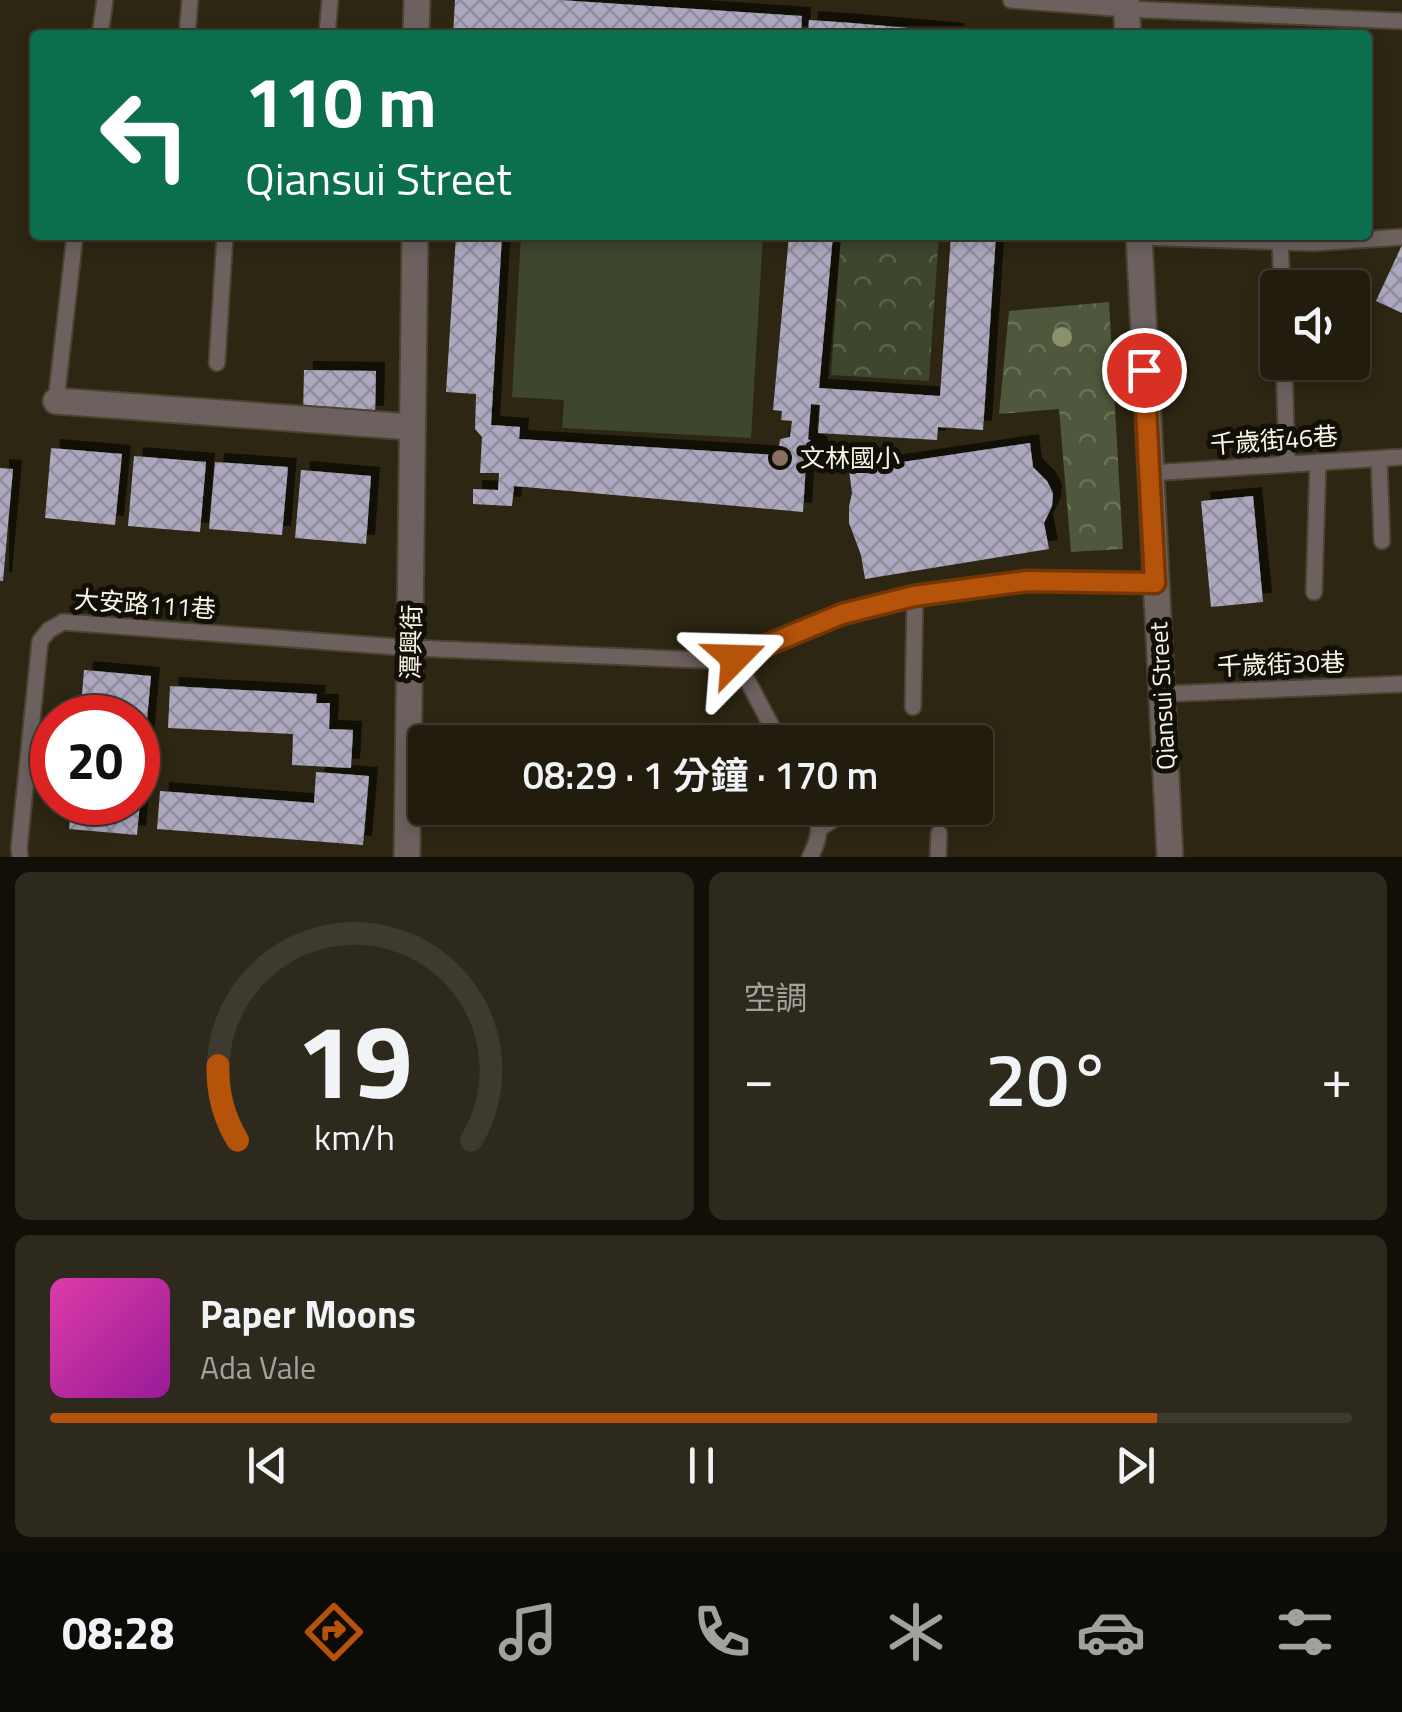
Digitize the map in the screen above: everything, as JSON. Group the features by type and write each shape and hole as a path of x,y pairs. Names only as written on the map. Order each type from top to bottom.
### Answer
{"street":[{"path":"416,0 416,30"},
{"name":"潭興街","path":"407,857 414,240"},
{"name":"Qiansui Street","path":"1139,240 1170,857"},
{"path":"56,401 411,427"}],"lane":[{"path":"101,30 105,0"},
{"path":"187,30 190,0"},
{"path":"327,30 330,0"},
{"path":"1010,0 1127,15 1288,16 1402,22"},
{"path":"1288,16 1289,30"},
{"path":"1372,238 1402,237"},
{"path":"56,401 73,240"},
{"path":"216,364 225,240"},
{"path":"1233,240 1302,240"},
{"path":"1280,242 1281,270"},
{"path":"1285,380 1287,464"},
{"name":"千歲街46巷","path":"1150,473 1402,457"},
{"path":"1379,458 1382,540"},
{"path":"1314,592 1318,462"},
{"path":"771,725 735,658 842,614 914,596 1027,581 1155,583"},
{"path":"914,596 914,707"},
{"name":"大安路111巷","path":"20,857 40,641 63,622 410,648 725,661 735,658"},
{"name":"千歲街30巷","path":"1162,694 1402,684"},
{"path":"810,857 817,844 818,825"},
{"path":"819,829 825,825"},
{"path":"938,857 939,833"}],"green space":[{"path":"521,240 763,240 751,438 562,428 564,400 512,397"},
{"path":"841,240 939,240 929,381 831,375"},
{"path":"1109,302 1123,549 1071,552 1059,409 999,414 1009,311"}],"building":[{"path":"455,0 559,0 802,16 801,30 453,30"},
{"path":"809,20 931,30 808,30"},
{"path":"456,240 502,240 491,425 520,427 519,439 778,455 780,439 790,437 792,421 781,420 782,411 773,410 789,240 833,240 819,388 940,396 951,240 996,240 983,430 938,427 937,440 818,433 820,405 811,404 808,439 818,446 820,453 818,459 806,463 803,512 514,486 512,506 473,504 473,489 498,490 499,473 480,473 482,437 475,429 476,394 446,392"},
{"path":"1402,245 1402,313 1376,301"},
{"path":"304,370 376,371 375,415 303,414"},
{"path":"1030,443 1033,467 1053,493 1044,523 1049,549 865,579 849,523 849,470"},
{"path":"51,448 122,454 115,525 45,518"},
{"path":"134,456 206,462 200,532 128,526"},
{"path":"215,462 288,467 282,535 209,529"},
{"path":"0,468 13,469 3,581 0,581"},
{"path":"301,470 371,476 366,544 295,538"},
{"path":"1253,496 1263,602 1211,607 1201,501"},
{"path":"84,670 151,676 149,695 82,695"},
{"path":"170,686 317,694 316,703 330,703 329,729 353,730 351,768 292,765 293,734 168,728"},
{"path":"316,772 369,776 363,845 157,829 160,791 314,803"},
{"path":"69,825 138,825 137,835 69,829"}],"place":[{"name":"文林國小","path":"780,458"}],"route":[{"path":"735,658 842,614 914,596 1027,581 1155,583 1144,370"}]}
